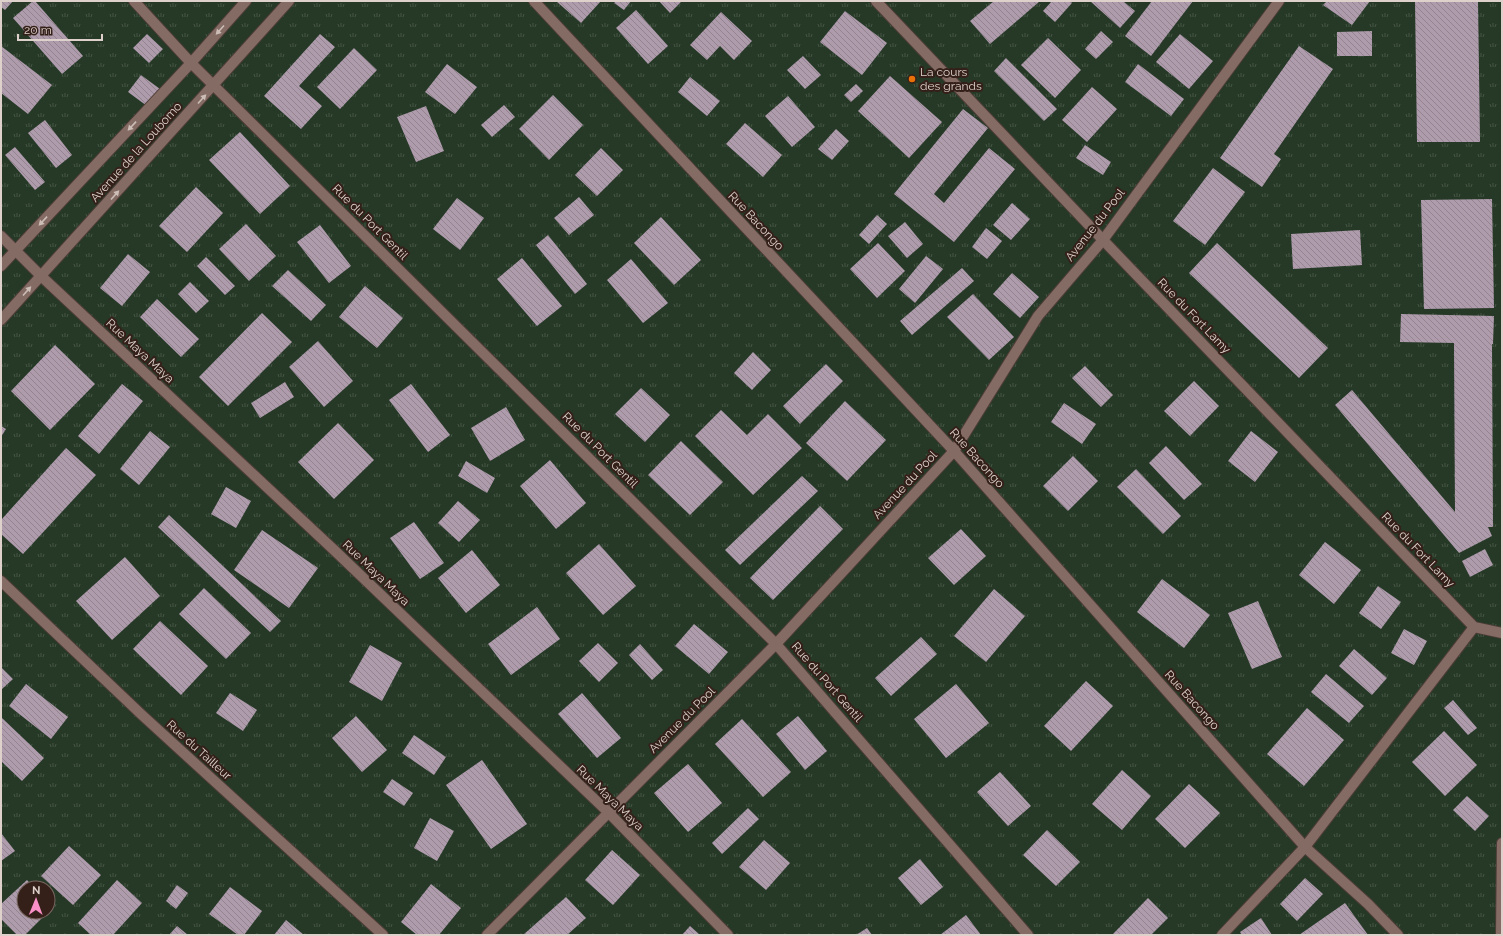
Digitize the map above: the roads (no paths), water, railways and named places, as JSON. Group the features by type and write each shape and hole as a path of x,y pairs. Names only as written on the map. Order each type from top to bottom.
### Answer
{"street":[{"name":"Rue du Port Gentil","path":"134,1 191,63 776,644 1028,935"},
{"name":"Avenue de la Loubomo","path":"1,266 191,63 246,1"},
{"name":"Avenue de la Loubomo","path":"1,320 289,1"},
{"name":"Rue Bacongo","path":"534,1 954,451 1305,847 1368,904 1398,935"},
{"name":"Rue du Fort Lamy","path":"876,1 1474,627"},
{"name":"Avenue du Pool","path":"487,935 776,644 954,451 1038,316 1103,240 1279,1"},
{"name":"Rue Maya Maya","path":"1,236 41,276 321,538 609,813 728,935"},
{"name":"Rue du Tailleur","path":"1,581 142,715 383,935"},
{"path":"1222,935 1305,847 1474,627 1502,633"},
{"path":"1501,935 1502,843"}],"place":[{"name":"La cours des grands","path":"912,79"}]}
